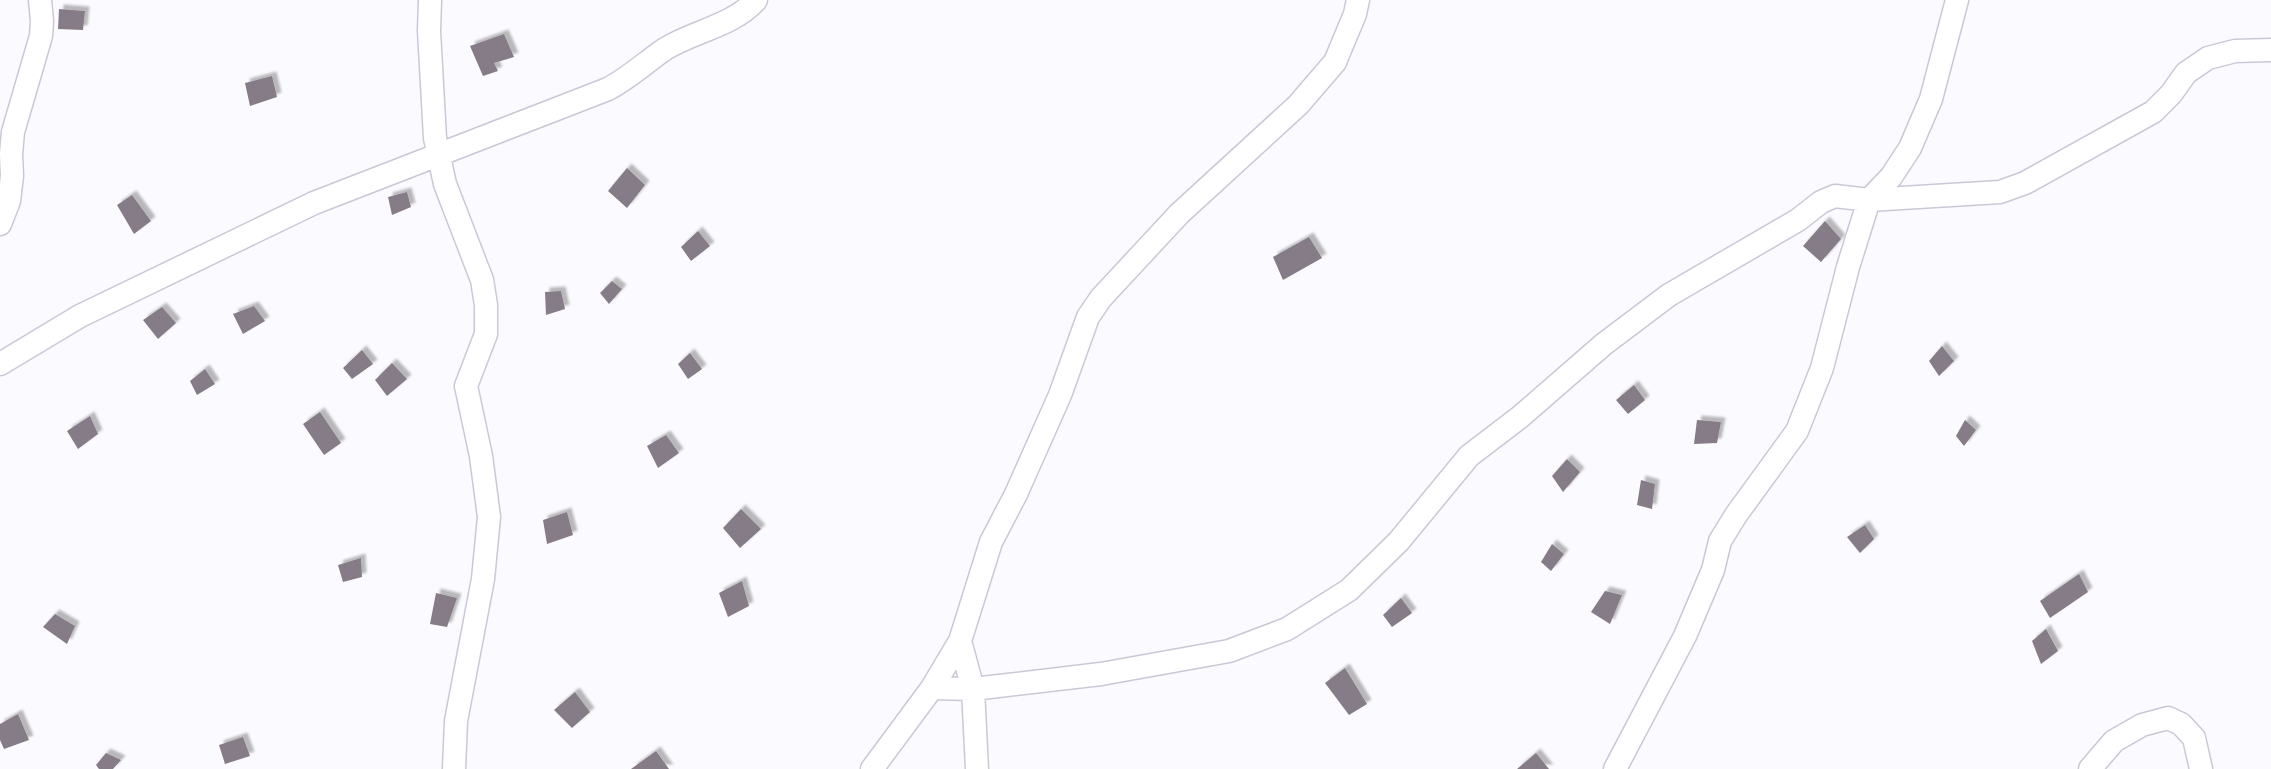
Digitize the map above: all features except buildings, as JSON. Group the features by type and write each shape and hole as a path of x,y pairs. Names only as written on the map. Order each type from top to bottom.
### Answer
{"street":[{"path":"0,224 9,201 12,176 13,132 41,36 40,0"},
{"path":"430,0 429,31 435,138 446,184 482,280 486,305 486,334 466,386 481,456 489,517 482,578 456,722 454,769"},
{"path":"0,364 56,329 163,275 314,203 608,89 625,80 665,50 688,36 741,12 756,0"},
{"path":"872,769 932,688 960,641 990,542 1016,494 1060,395 1088,317 1102,298 1179,214 1298,105 1335,62 1355,14 1358,0"},
{"path":"1615,769 1685,636 1713,570 1720,541 1736,515 1797,431 1822,368 1848,267 1870,200 1891,177 1910,148 1931,99 1957,0"},
{"path":"932,688 973,689 1101,674 1220,652 1287,629 1349,590 1399,541 1469,456 1520,417 1604,344 1669,295 1798,220 1821,202 1835,196 1870,200 2000,192 2025,183 2153,112 2171,94 2186,73 2208,58 2234,51 2271,50"},
{"path":"960,641 973,689 977,769"},
{"path":"2090,769 2114,741 2142,725 2168,718 2181,724 2194,738 2200,769"}]}
